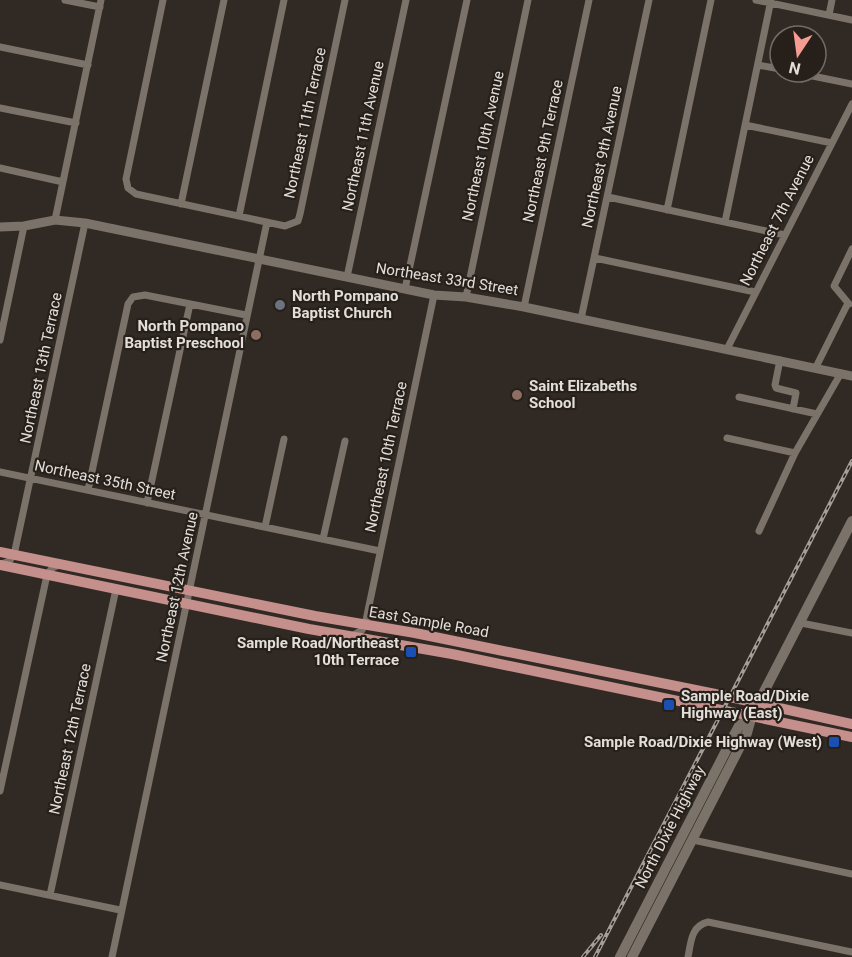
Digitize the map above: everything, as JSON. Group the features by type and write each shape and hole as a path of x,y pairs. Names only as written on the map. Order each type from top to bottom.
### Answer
{"main road":[{"name":"North Dixie Highway","path":"632,957 747,732 752,716 848,537 852,521"},
{"name":"East Sample Road","path":"0,552 582,667 852,724"},
{"name":"East Sample Road","path":"0,565 351,637 434,650 852,737"},
{"path":"369,639 383,628"},
{"path":"563,677 575,674 582,667"},
{"name":"North Dixie Highway","path":"620,957 733,736 739,726 752,716"}],"street":[{"path":"55,220 100,4 65,0"},
{"path":"163,0 126,179 128,188 136,194 267,222"},
{"path":"181,204 224,0"},
{"path":"239,216 284,0"},
{"name":"Northeast 11th Terrace","path":"267,222 285,226 298,220 345,0"},
{"name":"Northeast 11th Avenue","path":"347,277 406,0"},
{"path":"405,289 466,0"},
{"name":"Northeast 10th Avenue","path":"465,297 528,0"},
{"name":"Northeast 9th Terrace","path":"524,307 589,0"},
{"name":"Northeast 9th Avenue","path":"581,319 649,0"},
{"path":"667,210 711,0"},
{"path":"756,0 852,20"},
{"path":"829,15 832,0"},
{"path":"725,222 771,2"},
{"path":"0,47 88,65"},
{"path":"758,65 768,67"},
{"path":"828,79 852,84"},
{"name":"Northeast 7th Avenue","path":"727,349 852,104"},
{"path":"0,108 76,123"},
{"path":"745,125 832,143"},
{"path":"0,168 63,182"},
{"path":"608,197 785,235"},
{"name":"Northeast 33rd Street","path":"0,227 24,226 55,220 85,223 434,295 465,297 524,307 852,376"},
{"name":"Northeast 12th Avenue","path":"112,957 120,910 267,222"},
{"name":"Northeast 13th Terrace","path":"14,555 85,223"},
{"path":"0,340 24,226"},
{"path":"816,367 850,304 834,286 852,249"},
{"path":"595,258 755,292"},
{"path":"88,490 128,304 133,297 145,295 246,315"},
{"name":"Northeast 10th Terrace","path":"365,625 434,295"},
{"path":"147,503 190,304"},
{"path":"780,360 775,385 776,388 796,393 793,409"},
{"path":"759,531 795,453 841,373"},
{"path":"739,398 817,414"},
{"path":"727,438 795,453"},
{"path":"265,527 284,439"},
{"path":"323,539 345,441"},
{"name":"Northeast 35th Street","path":"0,472 380,551"},
{"path":"0,565 9,561 14,555"},
{"path":"0,791 47,575 52,568 60,564"},
{"name":"Northeast 12th Terrace","path":"50,895 116,589"},
{"path":"801,623 852,633"},
{"path":"351,637 362,630 365,625"},
{"path":"693,840 852,874"},
{"path":"0,885 120,910"},
{"path":"688,957 694,930 699,924 708,922 852,951"}],"railway":[{"path":"595,957 852,461"},
{"path":"583,957 601,935"}],"place":[{"name":"North Pompano Baptist Church","path":"280,305"},
{"name":"North Pompano Baptist Preschool","path":"256,335"},
{"name":"Saint Elizabeths School","path":"517,395"},
{"name":"Sample Road/Northeast 10th Terrace","path":"411,652"},
{"name":"Sample Road/Dixie Highway (East)","path":"669,705"},
{"name":"Sample Road/Dixie Highway (West)","path":"834,742"}]}
